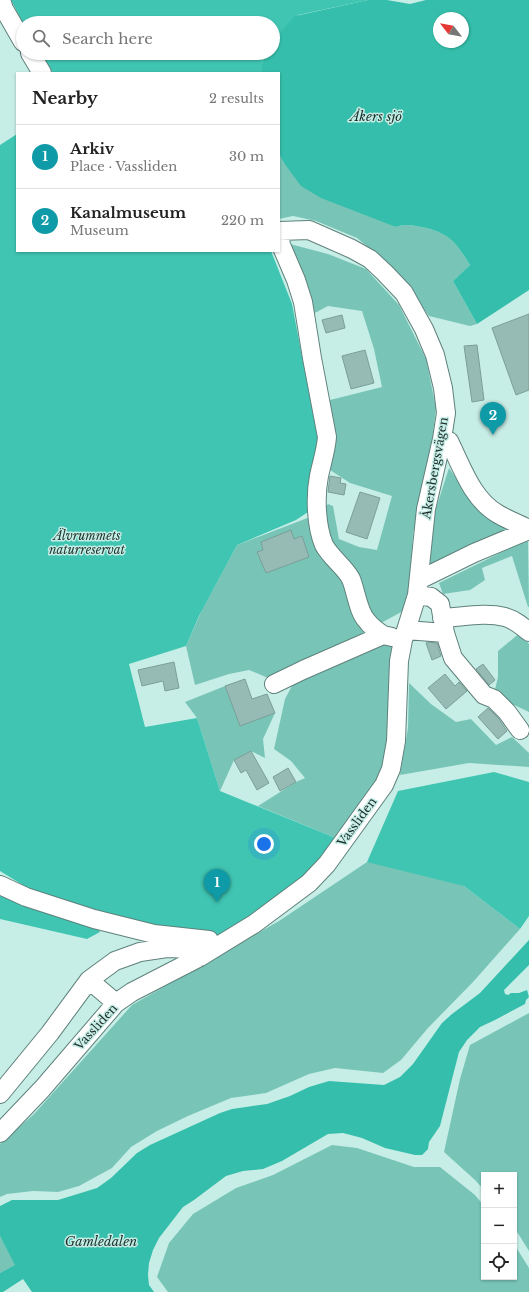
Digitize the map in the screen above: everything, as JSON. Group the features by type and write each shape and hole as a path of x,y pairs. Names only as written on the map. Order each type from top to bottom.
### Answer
{"street":[{"path":"2,0 4,9 16,30"},
{"path":"34,60 41,72"},
{"name":"Åkersbergsvägen","path":"280,232 309,230 352,249 370,259 404,294 424,329 436,361 443,388 446,413 442,439 426,509 418,587 404,635 383,634 366,620 362,614 355,588 349,576 324,545 317,511 317,490 327,437 303,302 280,238"},
{"path":"442,439 449,441 477,496 498,514 529,530"},
{"path":"520,730 494,699 484,695 453,658 444,626 440,604 418,587 474,553 529,530"},
{"path":"404,635 486,615 506,617 518,623 529,632"},
{"path":"274,684 383,634"},
{"name":"Vassliden","path":"0,1133 42,1089 116,1003 132,992 207,952 254,924 309,883 327,864 384,785 391,769 394,756 397,725 399,661 404,635"},
{"path":"0,885 26,897 94,919 154,934 209,940 207,952 193,949 167,948 140,952 115,961 89,980 50,1033 0,1094"},
{"path":"89,980 116,1003"}],"shaded area":[{"path":"280,156 284,163 396,227 408,225 430,229 445,235 450,239 460,250 470,265 453,281 477,324 470,326 429,316 395,270 357,238 316,221 293,216 280,219"},
{"path":"290,244 328,254 366,269 399,305 426,359 436,408 425,483 413,533 410,584 405,610 381,623 371,617 329,544 323,509 328,504 333,506 339,539 359,547 377,550 392,496 350,483 327,468 334,443 330,400 382,387 374,349 362,311 328,306 313,314"},
{"path":"449,468 476,506 511,532 426,571 433,518"},
{"path":"310,517 320,557 343,581 371,636 273,680 249,670 229,674 195,685 186,646 202,610 237,545"},
{"path":"528,539 529,607 512,556 482,568 485,580 470,590 443,594 439,583"},
{"path":"521,632 529,644 529,712 494,694 498,677 498,651"},
{"path":"381,639 393,643 389,736 381,776 338,839 258,806 305,778 291,761 274,749 285,699 294,682"},
{"path":"409,683 431,704 456,722 471,719 496,745 512,737 529,753 529,767 469,763 400,775 408,728"},
{"path":"225,686 275,713 263,739 265,758 251,751 234,760 220,791 197,718 185,702"},
{"path":"409,858 464,886 520,929 473,982 428,1028 401,1060 383,1073 335,1068 309,1074 266,1093 231,1098 157,1131 131,1147 112,1168 79,1186 58,1192 33,1191 7,1194 0,1197 0,1144 34,1114 132,1005 279,921 367,862"},
{"path":"529,1013 529,1251 517,1232 517,1172 481,1172 481,1187 444,1152 460,1079 470,1045"},
{"path":"332,1145 357,1148 414,1167 440,1167 475,1195 481,1202 481,1280 517,1280 517,1249 529,1268 529,1292 168,1292 157,1277 169,1243 193,1214 236,1188 273,1175"},
{"path":"0,1236 16,1265 0,1273"}],"green space":[{"path":"11,0 368,0 298,15 280,34 280,16 19,16"},
{"path":"45,60 263,60 262,72 52,72"},
{"name":"Älvrummets naturreservat","path":"16,135 16,252 271,252 292,304 319,446 308,512 296,520 237,545 199,616 186,646 129,664 145,727 197,718 220,791 338,839 305,879 223,935 178,931 44,898 0,871 0,145"},
{"path":"494,772 529,782 529,916 520,929 464,886 367,862 398,791"},
{"path":"0,891 93,922 100,932 87,939 0,919"}],"water":[{"name":"Åkers sjö","path":"368,0 387,0 410,4 426,0 529,0 529,290 477,324 453,281 470,265 455,244 445,235 421,227 402,225 396,227 321,198 301,186 280,156 280,72 262,72 263,60 280,60 280,33 295,16"},
{"name":"Gamledalen","path":"529,940 529,965 504,990 505,994 508,995 527,990 529,997 525,1004 480,1027 467,1040 459,1052 440,1126 429,1142 428,1149 422,1155 415,1155 385,1148 362,1138 343,1133 328,1134 282,1161 263,1169 243,1171 226,1176 183,1207 159,1238 153,1250 149,1263 148,1275 149,1285 154,1292 32,1292 23,1279 3,1292 0,1292 0,1273 15,1265 0,1236 0,1206 12,1200 58,1200 97,1188 111,1178 137,1153 150,1145 232,1109 267,1104 290,1096 309,1087 329,1081 384,1085 400,1077 413,1064 442,1023 480,993"}],"building":[{"path":"529,314 529,390 516,395 492,328"},
{"path":"342,315 345,328 326,333 322,320"},
{"path":"477,345 484,400 472,402 464,346"},
{"path":"365,350 374,383 351,389 342,356"},
{"path":"330,476 341,478 340,483 346,484 344,495 328,492"},
{"path":"360,492 380,498 367,539 346,532"},
{"path":"291,530 294,539 302,536 309,557 266,573 257,552 263,550 261,542"},
{"path":"426,643 437,643 441,656 432,660"},
{"path":"174,662 179,688 165,691 163,681 142,686 138,670"},
{"path":"483,664 495,680 489,685 476,669"},
{"path":"445,674 455,686 459,682 467,691 446,709 428,688"},
{"path":"245,679 252,699 267,694 275,713 240,726 225,686"},
{"path":"488,708 499,719 507,731 498,739 478,717"},
{"path":"251,751 269,783 257,790 246,770 241,773 234,760"},
{"path":"288,768 296,782 280,791 273,777"}],"place":[{"name":"Kanalmuseum","path":"493,435"},
{"name":"Arkiv","path":"217,902"}]}
